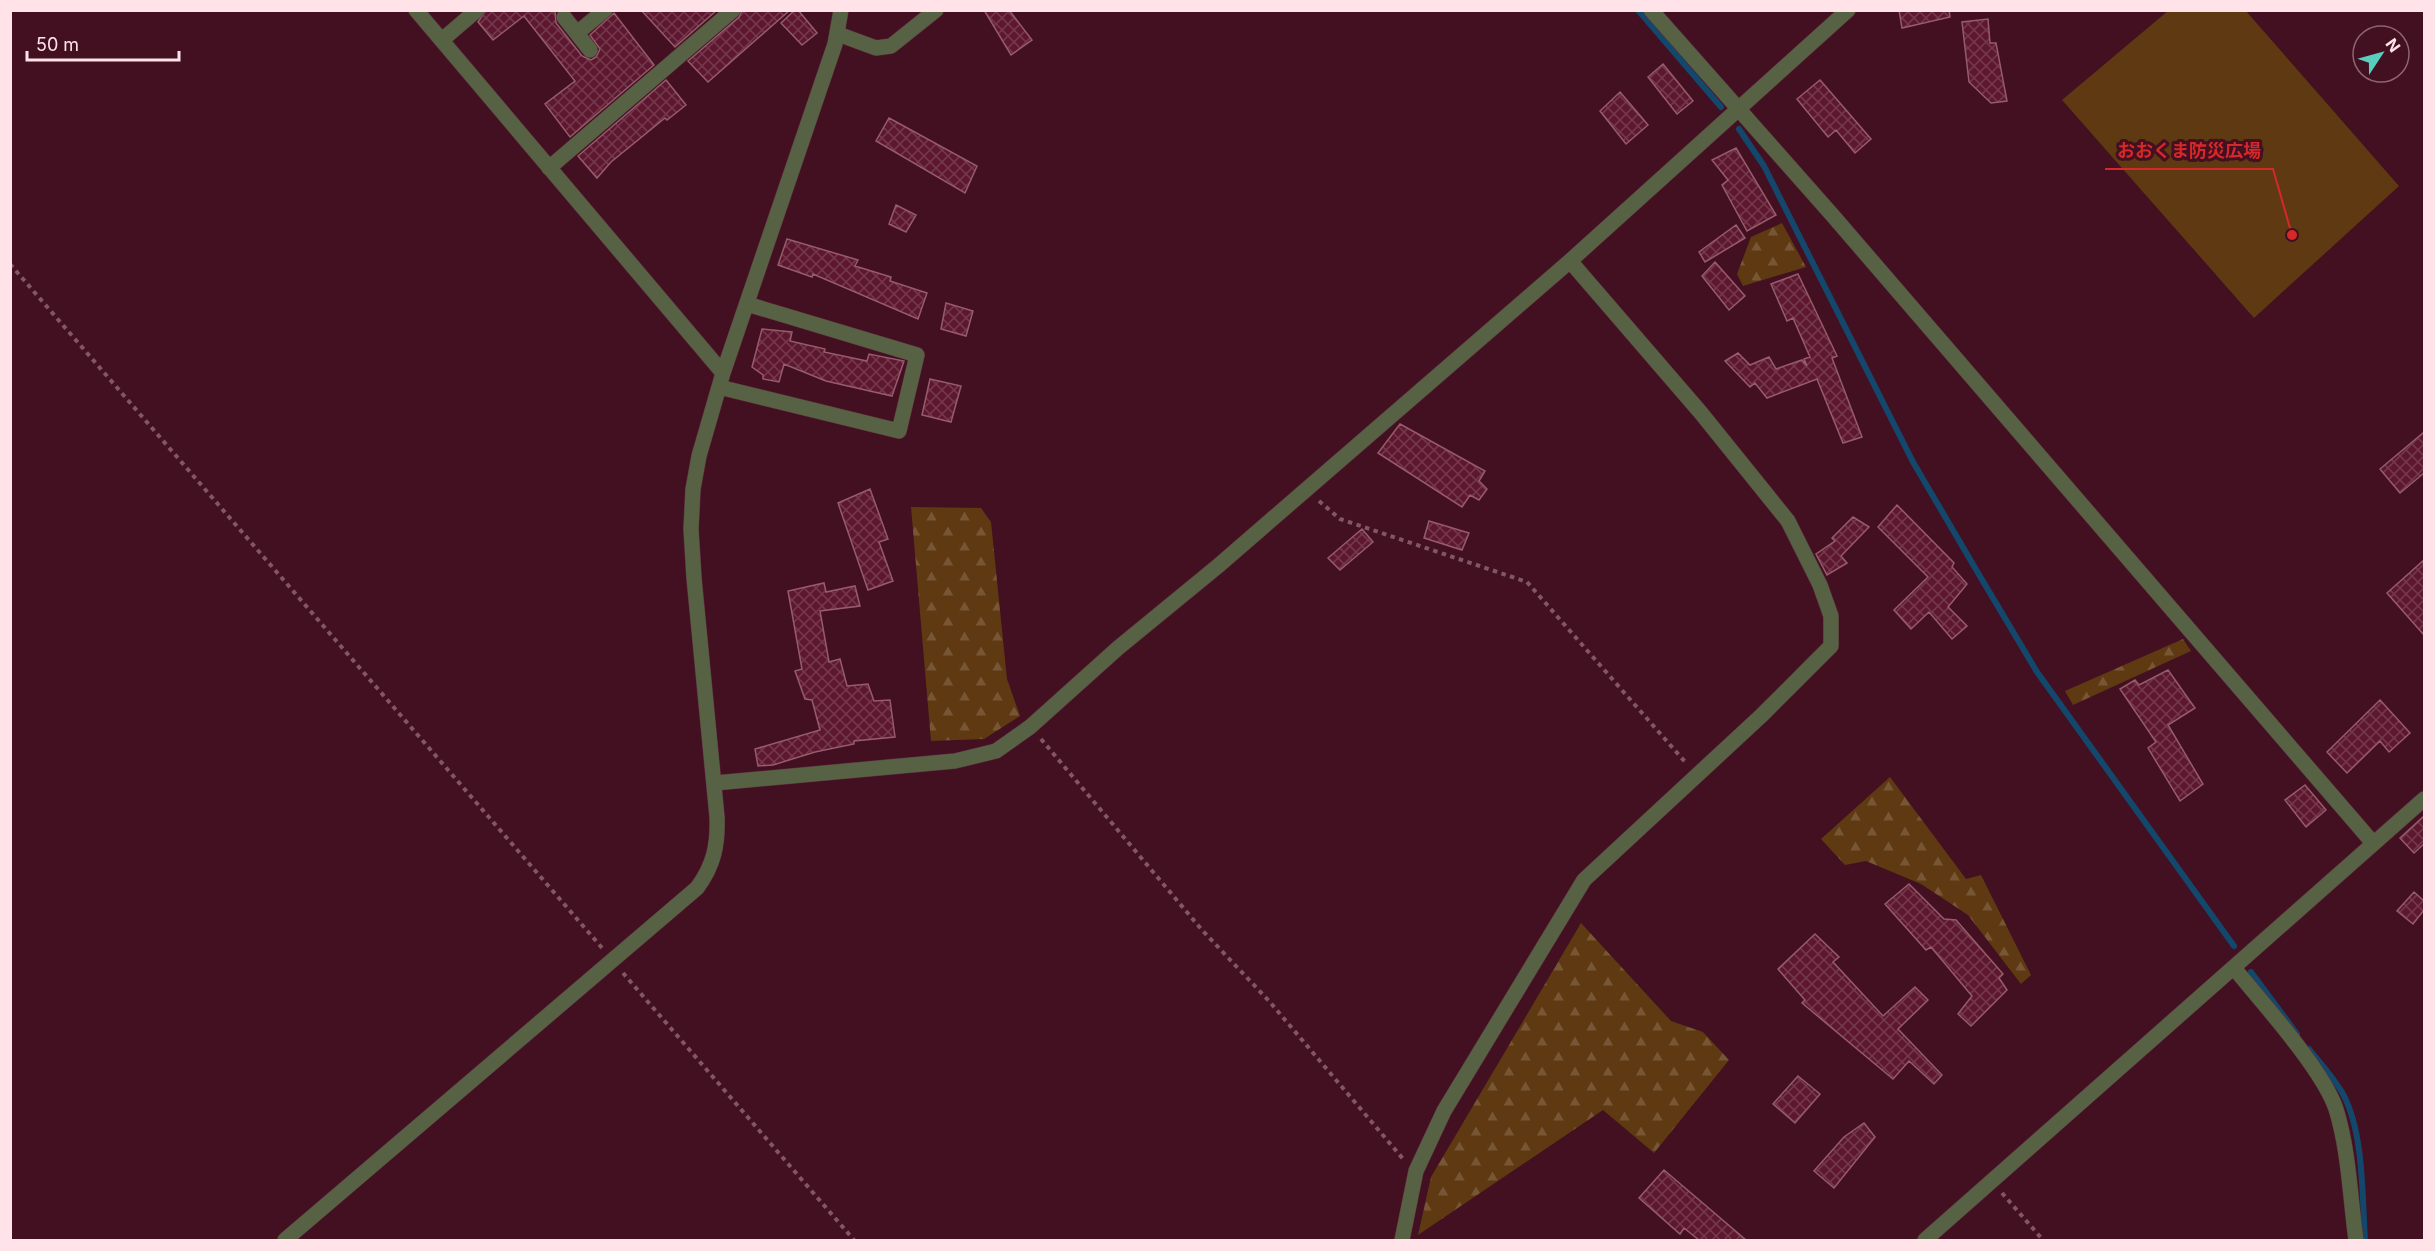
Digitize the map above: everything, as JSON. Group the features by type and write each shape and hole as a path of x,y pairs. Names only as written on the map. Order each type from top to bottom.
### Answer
{"street":[{"path":"416,10 549,168 721,380 900,432 917,355 747,304"},
{"path":"442,40 477,10"},
{"path":"577,33 605,10"},
{"path":"549,168 733,10"},
{"path":"285,1240 697,888 708,873 718,840 715,783 691,528 693,489 699,456 721,380 838,34 841,10"},
{"path":"838,34 876,48 891,46 936,10"},
{"path":"1651,10 2373,843"},
{"path":"715,783 955,761 996,751 1030,727 1118,648 1570,261 1740,111 1848,10"},
{"path":"564,17 590,50"},
{"path":"1402,1240 1416,1171 1444,1111 1584,879 1831,646 1831,616 1820,585 1788,521 1775,502 1570,261"},
{"path":"1925,1240 2424,799"},
{"path":"2234,968 2296,1047 2335,1107 2348,1172 2356,1240"}],"path":[{"path":"10,264 854,1240"},
{"path":"1307,487 1328,511 1340,519 1527,582 1696,775"},
{"path":"1030,727 1203,930 1269,1001 1389,1144 1416,1171"},
{"path":"1992,1182 2043,1240"}],"green space":[{"path":"2169,10 2246,11 2399,186 2254,318 2062,100"},
{"path":"1782,223 1806,267 1743,286 1737,274 1751,237"},
{"path":"911,507 981,508 991,522 1007,679 1020,716 984,739 931,741"},
{"path":"2183,639 2191,651 2073,705 2065,691"},
{"path":"1890,777 1966,879 1981,875 2031,975 2021,984 1968,915 1921,884 1866,861 1845,865 1821,839"},
{"path":"1581,923 1671,1021 1703,1032 1729,1060 1654,1153 1603,1110 1418,1235 1431,1177"}],"building":[{"path":"486,10 555,10 556,23 582,56 591,60 596,57 600,49 590,35 614,13 654,65 570,137 545,104 575,81 524,16 493,40 478,22"},
{"path":"641,10 717,10 675,47"},
{"path":"742,10 790,10 708,82 688,61 739,17"},
{"path":"795,10 798,10 817,33 802,45 781,23"},
{"path":"984,10 1009,10 1032,40 1011,55"},
{"path":"1899,10 1949,10 1950,17 1902,28"},
{"path":"1988,19 1990,43 1996,43 2007,101 1991,103 1969,82 1962,22"},
{"path":"1663,64 1693,101 1677,114 1648,77"},
{"path":"666,80 686,105 667,120 665,118 611,162 597,178 578,156"},
{"path":"1820,80 1871,139 1855,153 1836,130 1828,137 1797,99"},
{"path":"1620,92 1648,125 1626,144 1600,111"},
{"path":"889,118 977,166 965,193 876,141"},
{"path":"1736,148 1776,215 1747,231 1722,185 1728,180 1712,160"},
{"path":"896,205 916,215 906,232 889,224"},
{"path":"1736,225 1745,238 1705,262 1699,252"},
{"path":"787,239 858,260 855,266 891,277 890,281 927,293 918,319 813,274 812,277 778,265"},
{"path":"1715,262 1745,296 1729,310 1702,276"},
{"path":"1798,274 1837,356 1832,358 1862,437 1843,443 1817,379 1767,398 1755,383 1750,387 1725,361 1738,353 1750,365 1769,357 1776,369 1802,360 1807,366 1804,359 1810,357 1793,318 1787,321 1771,284"},
{"path":"946,303 973,311 966,336 941,329"},
{"path":"762,329 792,332 790,341 825,349 824,352 867,361 869,354 904,361 892,396 826,381 784,364 779,382 763,379 763,375 752,367"},
{"path":"930,379 961,386 951,422 922,415"},
{"path":"1400,424 1485,471 1479,481 1487,489 1479,500 1470,495 1462,507 1378,453"},
{"path":"2424,432 2424,473 2400,493 2380,469"},
{"path":"870,489 888,539 879,542 893,581 868,590 838,503"},
{"path":"1897,505 1954,563 1952,567 1967,584 1948,607 1967,626 1952,639 1929,612 1911,629 1894,610 1928,577 1878,527"},
{"path":"1853,517 1869,527 1841,556 1847,563 1827,575 1816,554 1835,541 1832,538"},
{"path":"1429,521 1469,533 1462,550 1424,538"},
{"path":"1362,529 1373,542 1340,570 1328,558"},
{"path":"2424,560 2424,635 2387,593"},
{"path":"824,583 826,592 855,586 860,606 820,611 829,662 840,659 847,686 868,684 874,701 890,700 895,737 854,741 854,744 815,752 773,765 758,766 755,749 820,730 812,700 805,699 795,671 802,669 788,591"},
{"path":"2168,670 2195,708 2168,725 2203,784 2180,801 2148,748 2156,742 2120,689 2135,680 2139,685"},
{"path":"2380,700 2410,733 2389,752 2380,741 2347,773 2327,752"},
{"path":"2305,785 2326,810 2306,827 2285,800"},
{"path":"2424,816 2424,844 2414,853 2400,838"},
{"path":"1909,884 1944,919 1956,920 2003,974 1999,978 2007,990 1971,1026 1958,1014 1972,996 1931,947 1926,950 1885,904"},
{"path":"2414,892 2424,901 2424,910 2413,924 2397,911"},
{"path":"1815,934 1839,957 1833,962 1883,1016 1915,987 1928,1000 1898,1029 1942,1075 1934,1084 1909,1061 1893,1079 1802,1003 1805,1000 1778,969"},
{"path":"1798,1076 1820,1094 1795,1123 1773,1104"},
{"path":"1864,1123 1875,1137 1834,1188 1814,1171 1844,1137"},
{"path":"1664,1170 1746,1240 1699,1240 1684,1228 1680,1234 1639,1198"}],"waterway":[{"path":"1638,10 1721,107"},
{"path":"1739,129 1764,166 1913,462 2037,672 2234,946"},
{"path":"2251,972 2297,1034"},
{"path":"2309,1049 2343,1094 2355,1127 2361,1165 2365,1240"}],"place":[{"name":"おおくま防災広場","path":"2292,235"}]}
